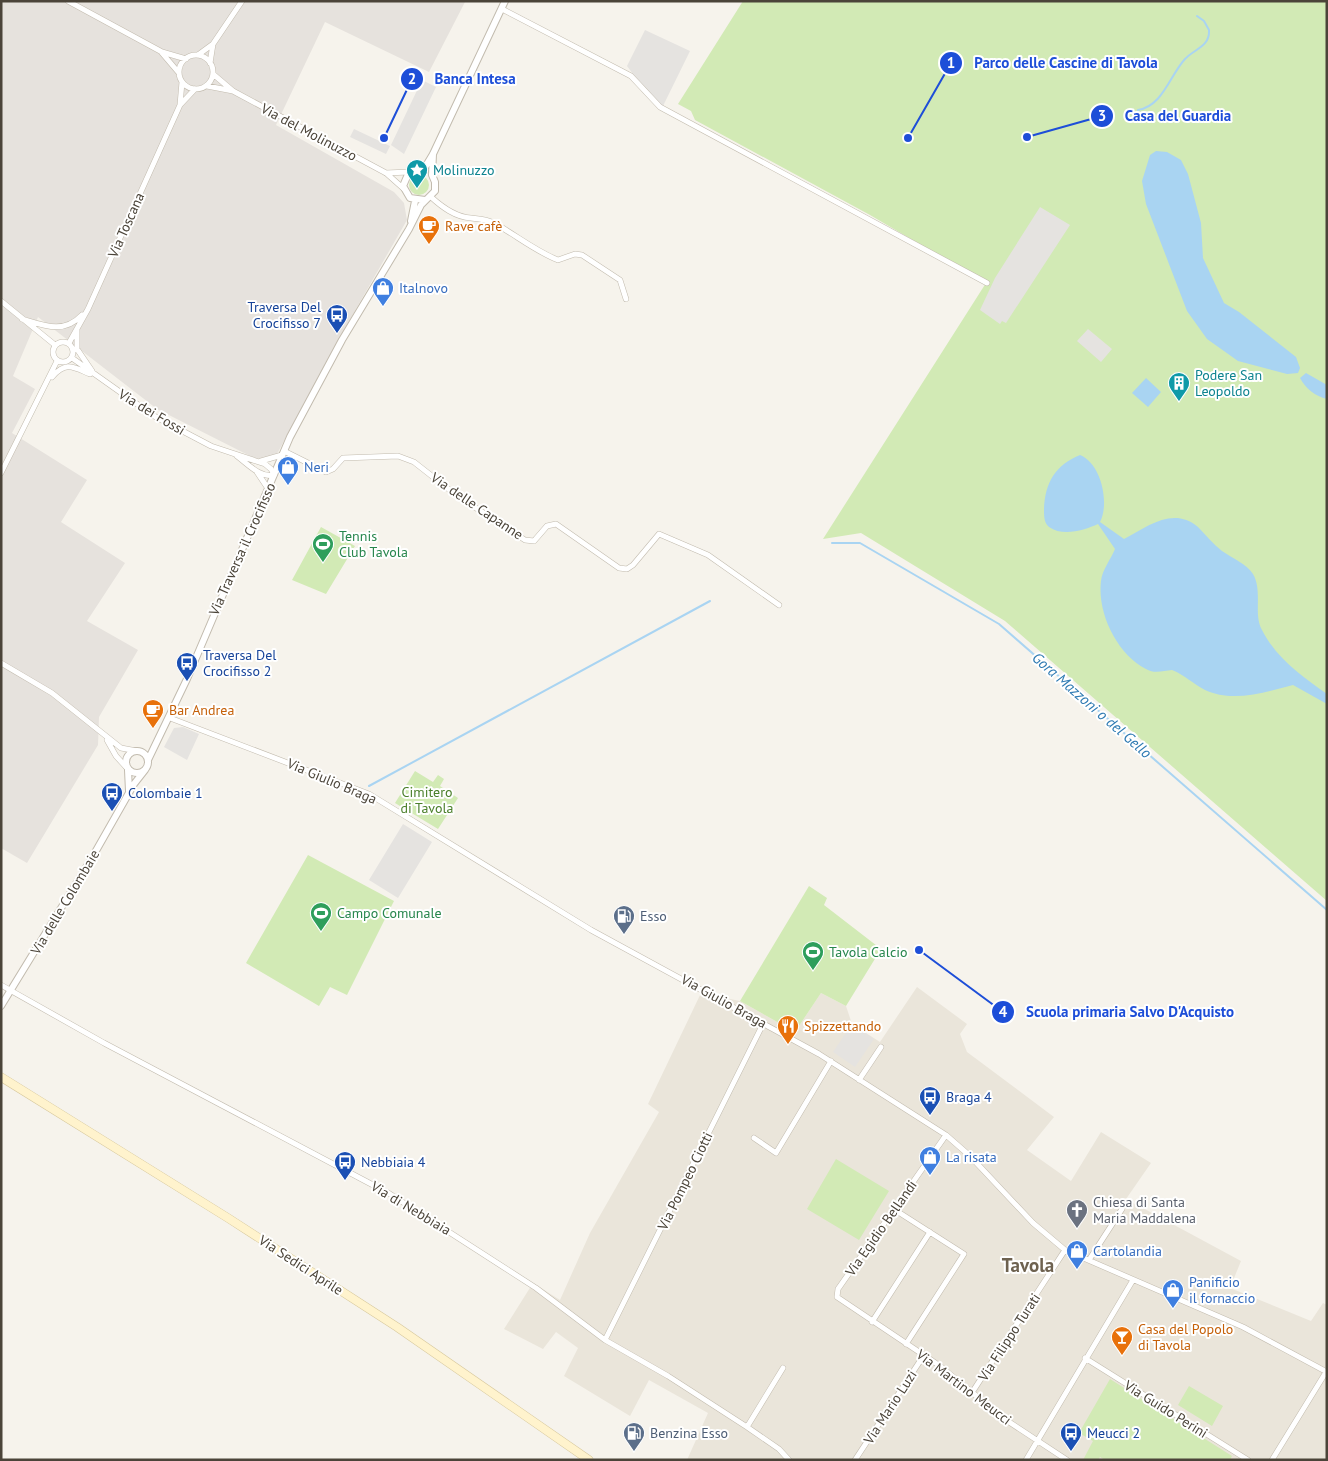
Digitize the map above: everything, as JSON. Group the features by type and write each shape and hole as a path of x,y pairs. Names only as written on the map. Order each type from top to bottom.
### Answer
{"main road":[{"name":"Via Sedici Aprile","path":"3,1079 228,1218 389,1322 589,1460"}],"street":[{"path":"68,1 162,52 186,59 198,55 213,44 242,1"},
{"name":"Via Traversa il Crocifisso","path":"424,169 433,154 506,1"},
{"path":"502,9 631,76 660,107 987,283"},
{"path":"162,52 180,73 182,82 195,89 207,86 213,74 210,63 213,44"},
{"path":"198,55 210,63"},
{"path":"180,73 186,59"},
{"name":"Via del Molinuzzo","path":"213,74 233,91 386,173 404,189"},
{"name":"Via Toscana","path":"180,105 182,82"},
{"name":"Via del Molinuzzo","path":"207,86 233,91"},
{"name":"Via Toscana","path":"69,344 88,309 180,105 195,89"},
{"name":"Via Traversa il Crocifisso","path":"148,760 170,718 283,453 338,347 409,228 436,187 432,175 433,154"},
{"path":"386,173 409,172 418,168 424,169 432,175"},
{"path":"409,172 404,180 404,189 410,198 415,200 428,198 443,208 461,216 483,218 534,249 558,260 575,254 582,255 620,280 626,299"},
{"name":"Via Traversa il Crocifisso","path":"409,228 415,200"},
{"path":"1,301 55,345"},
{"path":"22,319 53,328 65,327 76,322 88,309"},
{"path":"77,329 77,349 95,376"},
{"path":"63,342 69,344 73,352 72,358 67,362 57,361 52,354 55,345 63,342"},
{"name":"Via dei Fossi","path":"72,358 154,416 211,446 268,466 274,476"},
{"path":"1,473 57,361"},
{"path":"49,380 62,368 70,366 95,376"},
{"path":"259,462 283,453"},
{"name":"Via delle Capanne","path":"283,453 326,472 333,469 343,458 398,456 414,462 456,495 525,540 534,541 547,526 556,524 619,568 627,570 633,566 656,535 659,534 708,555 779,605"},
{"name":"Via dei Fossi","path":"237,456 257,472 266,476 274,476"},
{"name":"Via dei Fossi","path":"257,472 267,487"},
{"path":"1,663 79,712 106,738 120,748 139,752 148,760 145,770 136,774 127,768 116,756 106,738"},
{"name":"Via Giulio Braga","path":"170,718 369,794 591,930 764,1022 830,1061 946,1135 970,1156 1034,1223 1065,1250 1244,1327 1327,1372"},
{"name":"Via Traversa il Crocifisso","path":"139,752 156,742"},
{"path":"127,768 127,756 139,752"},
{"name":"Via delle Colombaie","path":"127,768 130,778 128,797"},
{"name":"Via delle Colombaie","path":"1,1006 12,991 145,770"},
{"name":"Via di Nebbiaia","path":"1,985 104,1043 390,1194 536,1288 605,1340 668,1376 747,1427 779,1449 789,1460"},
{"name":"Via Pompeo Ciotti","path":"605,1340 764,1022"},
{"path":"859,1080 881,1047"},
{"path":"754,1138 776,1153 830,1061"},
{"name":"Via Egidio Bellandi","path":"837,1297 838,1290 892,1208 946,1135"},
{"path":"892,1208 964,1254 906,1344"},
{"path":"1088,1260 1122,1209"},
{"path":"872,1322 930,1232"},
{"name":"Via Filippo Turati","path":"973,1391 1065,1250"},
{"path":"1026,1460 1133,1280"},
{"name":"Via Martino Meucci","path":"837,1297 924,1355 973,1391 1003,1418 1067,1460"},
{"name":"Via Mario Luzi","path":"856,1460 924,1355"},
{"name":"Via Guido Perini","path":"1085,1358 1248,1460"},
{"path":"747,1427 783,1368"},
{"path":"1272,1460 1327,1372"}],"shaded area":[{"path":"1,1 465,2 429,72 325,22 276,125 394,192 404,203 407,220 341,335 277,454 261,459 254,458 157,409 38,317 13,376 35,389 12,433 87,480 61,522 125,563 87,621 138,650 99,717 98,745 27,863 1,848"},
{"path":"645,30 690,51 663,106 644,89 627,66"},
{"path":"422,80 436,87 404,154 391,145"},
{"path":"354,129 390,146 386,154 350,137"},
{"path":"1040,207 1070,225 1006,323 1002,321 1000,324 980,310 995,278"},
{"path":"1088,329 1112,349 1101,362 1077,341"},
{"path":"183,727 199,734 187,760 164,747 174,728"},
{"path":"403,824 432,842 398,898 369,880"},
{"path":"917,987 967,1024 960,1034 967,1052 1054,1117 1027,1150 1071,1181 1101,1132 1151,1163 1126,1199 1241,1261 1230,1288 1311,1321 1323,1303 1327,1305 1327,1460 687,1460 708,1413 649,1380 630,1416 564,1376 578,1348 556,1332 543,1349 504,1329 533,1283 560,1300 590,1233 659,1112 648,1104 701,993 740,1001 795,1032 821,993 846,1006 852,1024 880,1042"},
{"path":"852,1024 874,1039 855,1067 833,1052"}],"green space":[{"path":"743,1 1327,1 1327,901 1005,621 861,533 823,539 986,283 870,215 695,120 691,111 678,104"},
{"path":"419,175 426,178 429,185 426,192 419,195 412,192 409,185 412,178"},
{"name":"Tennis Club Tavola","path":"321,527 355,546 326,594 292,580"},
{"name":"Cimitero di Tavola","path":"415,771 433,782 438,775 444,779 440,786 458,798 438,829 395,803"},
{"name":"Campo Comunale","path":"308,855 394,901 347,995 330,987 319,1006 246,963"},
{"name":"Tavola Calcio","path":"809,886 827,898 824,905 881,949 846,1006 821,993 795,1032 740,1001"},
{"path":"836,1159 889,1191 859,1240 807,1209"},
{"path":"1110,1379 1232,1456 1230,1460 1105,1460 1100,1457 1098,1460 1083,1460 1093,1441 1079,1433"},
{"path":"1189,1386 1223,1406 1212,1426 1178,1405"}],"water":[{"path":"1156,151 1167,152 1181,160 1188,174 1201,223 1203,258 1224,303 1239,312 1296,357 1300,368 1298,373 1287,374 1238,361 1207,339 1187,311 1146,204 1142,181 1150,155"},
{"path":"1306,373 1327,385 1327,399 1315,394 1305,386 1300,378"},
{"path":"1146,378 1161,392 1148,407 1132,393"},
{"path":"1080,455 1093,466 1102,484 1104,505 1100,522 1124,539 1151,524 1170,518 1179,518 1189,521 1198,527 1226,554 1250,570 1256,581 1258,617 1262,630 1275,650 1283,658 1327,694 1327,704 1293,685 1249,695 1227,696 1216,694 1205,690 1172,670 1149,671 1126,653 1111,631 1102,606 1101,581 1115,549 1098,524 1080,530 1061,532 1049,527 1045,519 1045,500 1049,483 1064,464"}],"waterway":[{"path":"1138,110 1154,103 1185,59 1207,40 1209,30 1204,21 1197,16"},
{"name":"Gora Mazzoni o del Gello","path":"832,543 860,543 999,624 1327,910"},
{"path":"369,786 710,601"}],"place":[{"name":"Casa del Guardia","path":"1027,137"},
{"name":"Banca Intesa","path":"384,138"},
{"name":"Parco delle Cascine di Tavola","path":"908,138"},
{"name":"Molinuzzo","path":"417,189"},
{"name":"Rave cafè","path":"429,245"},
{"name":"Italnovo","path":"383,307"},
{"name":"Traversa Del Crocifisso 7","path":"337,334"},
{"name":"Podere San Leopoldo","path":"1179,402"},
{"name":"Neri","path":"288,486"},
{"name":"Tennis Club Tavola","path":"323,563"},
{"name":"Traversa Del Crocifisso 2","path":"187,682"},
{"name":"Bar Andrea","path":"153,729"},
{"name":"Colombaie 1","path":"112,812"},
{"name":"Campo Comunale","path":"321,932"},
{"name":"Esso","path":"624,935"},
{"name":"Scuola primaria Salvo D'Acquisto","path":"919,950"},
{"name":"Tavola Calcio","path":"813,971"},
{"name":"Spizzettando","path":"788,1045"},
{"name":"Braga 4","path":"930,1116"},
{"name":"La risata","path":"930,1176"},
{"name":"Nebbiaia 4","path":"345,1181"},
{"name":"Chiesa di Santa Maria Maddalena","path":"1077,1229"},
{"name":"Cartolandia","path":"1077,1270"},
{"name":"Panificio il fornaccio","path":"1173,1309"},
{"name":"Casa del Popolo di Tavola","path":"1122,1356"},
{"name":"Benzina Esso","path":"634,1452"},
{"name":"Meucci 2","path":"1071,1452"}],"district":[{"name":"Tavola","path":"1028,1265"}]}
